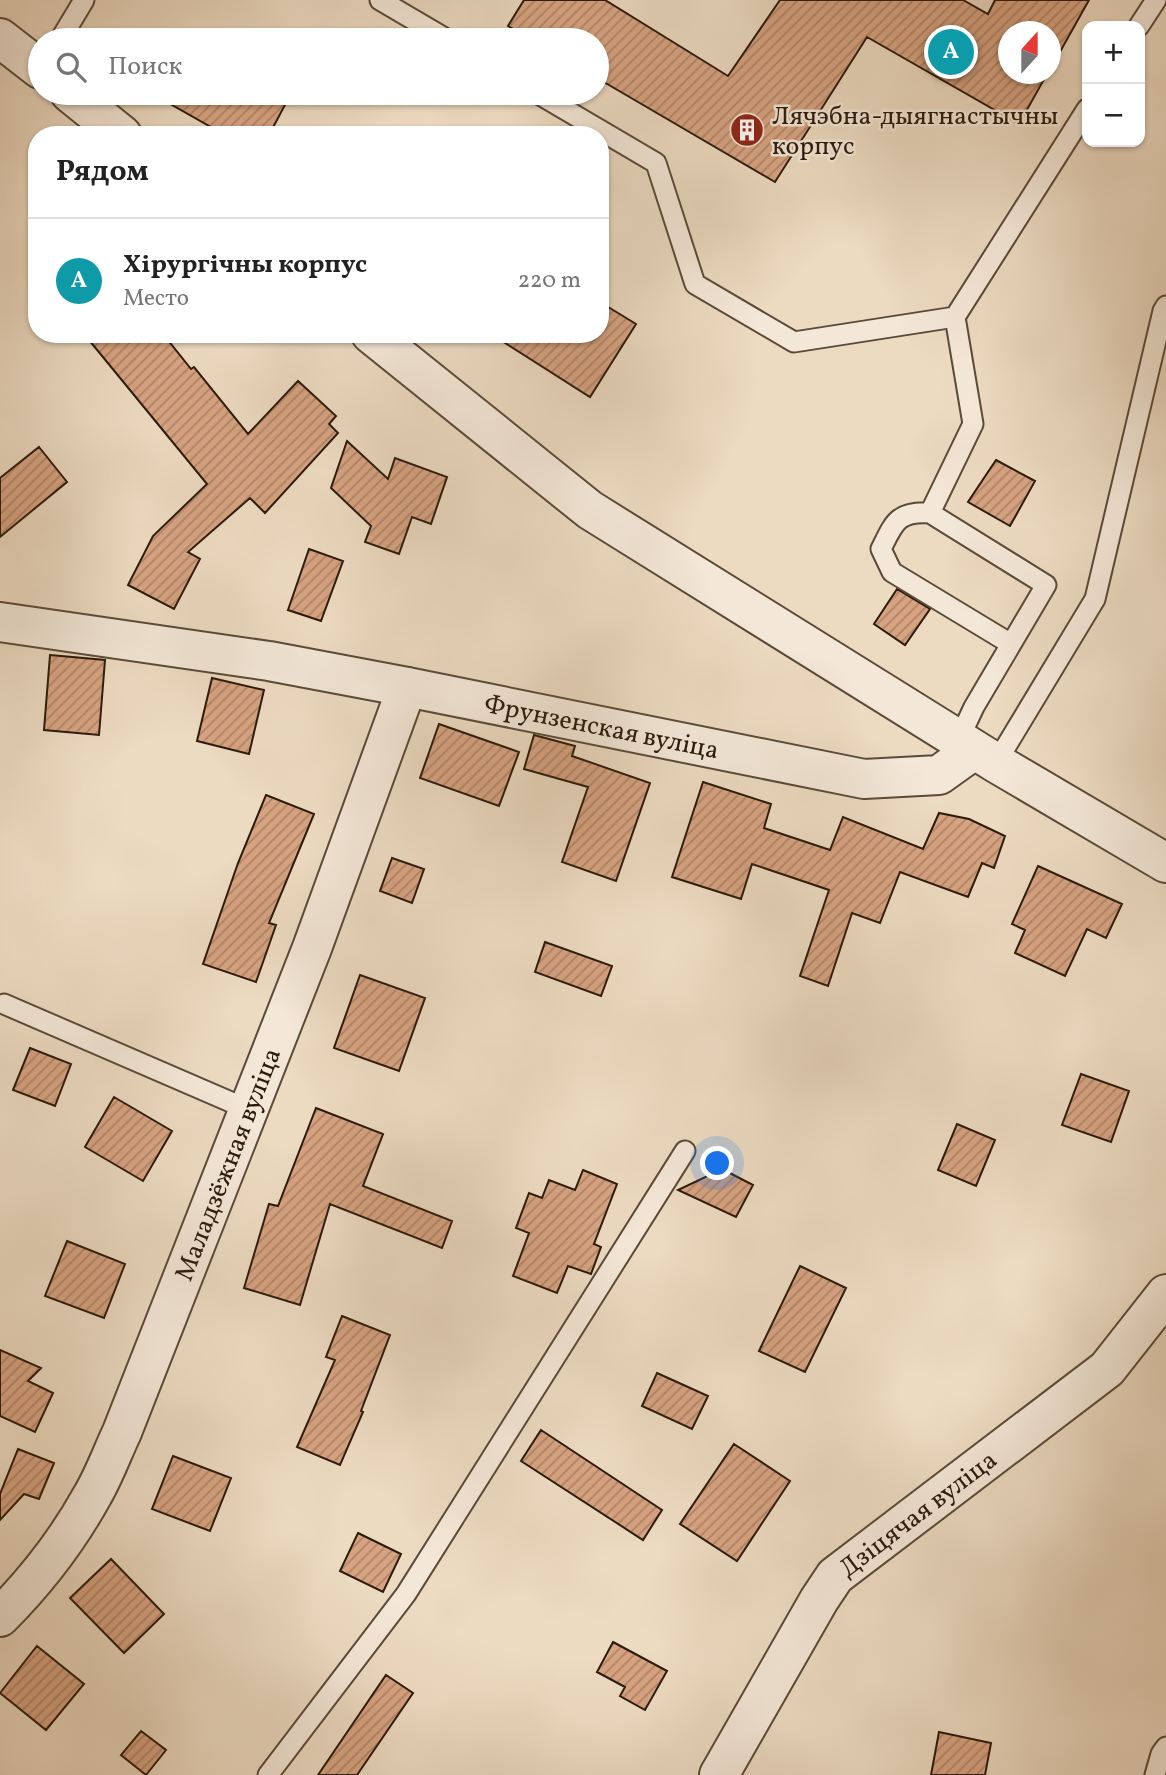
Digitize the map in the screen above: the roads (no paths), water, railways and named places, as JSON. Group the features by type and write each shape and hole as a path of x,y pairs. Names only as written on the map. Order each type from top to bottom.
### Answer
{"street":[{"path":"0,37 28,59"},
{"path":"84,105 111,126"},
{"path":"382,343 590,510 976,751 1166,863"},
{"name":"Фрунзенская вуліца","path":"0,622 269,661 864,779 939,775 976,751"},
{"name":"Маладзёжная вуліца","path":"0,1617 38,1577 93,1496 122,1432 312,948 407,687"},
{"name":"Дзіцячая вуліца","path":"719,1775 818,1600 835,1576 1107,1369 1166,1294"}],"lane":[{"path":"67,28 84,0"},
{"path":"380,0 428,28"},
{"path":"1142,21 1156,0"},
{"path":"557,105 593,126"},
{"path":"930,513 974,424 955,317 1082,117"},
{"path":"609,135 656,163 695,284 794,342 955,317"},
{"path":"976,751 1095,599 1165,310"},
{"path":"976,751 974,707 1012,643 1046,585 930,513 913,512 894,522 881,549 892,572 1012,643"},
{"path":"1,1007 247,1109"},
{"path":"268,1775 406,1594 685,1152"},
{"path":"1155,1775 1160,1754 1166,1747"}],"place":[{"name":"Хірургічны корпус","path":"951,52"},
{"name":"Лячэбна-дыягнастычны корпус","path":"747,130"}]}
